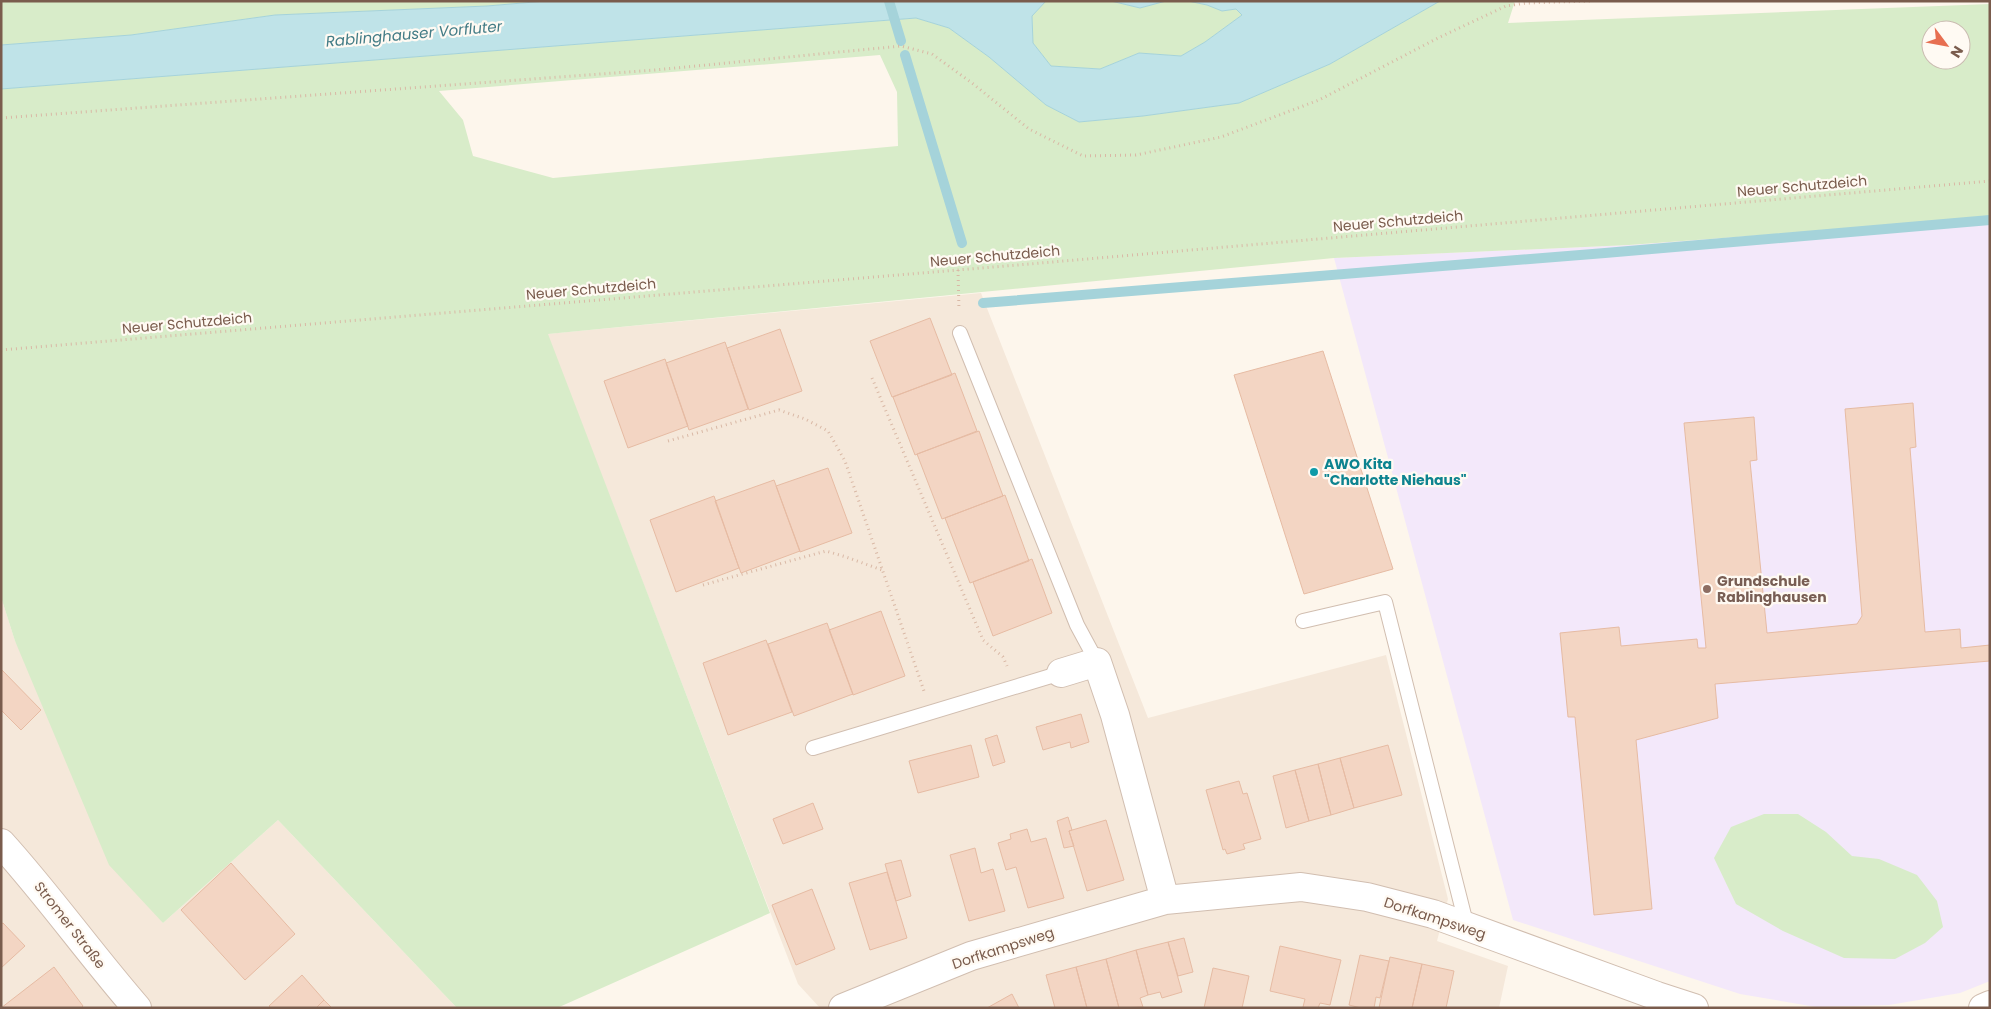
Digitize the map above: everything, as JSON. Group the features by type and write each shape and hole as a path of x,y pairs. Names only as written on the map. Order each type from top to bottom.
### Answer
{"street":[{"path":"1060,673 1097,662 1115,715 1166,900"},
{"name":"Stromer Straße","path":"1,843 38,885 137,1008"},
{"name":"Dorfkampsweg","path":"844,1008 971,956 1166,900 1301,887 1367,897 1433,914 1694,1008"},
{"path":"1983,1008 1990,1005"}],"lane":[{"path":"960,333 1077,625 1097,662"},
{"path":"1303,621 1385,602 1467,926"},
{"path":"813,748 1060,673"}],"path":[{"path":"1,118 655,70 901,46 932,54 972,83 1029,129 1083,156 1136,155 1220,137 1319,100 1438,38 1506,6 1526,3 1590,1"},
{"name":"Neuer Schutzdeich","path":"1,350 1990,181"},
{"path":"958,270 959,294"},
{"path":"872,378 983,640 1003,657 1016,687"},
{"path":"668,441 779,410 804,419 828,431 845,461 932,713"},
{"path":"703,585 826,552 882,570"}],"shaded area":[{"name":"Grundschule Rablinghausen","path":"1990,218 1990,981 1960,993 1889,1005 1816,1007 1740,994 1513,920 1334,258 1629,245"},
{"path":"981,293 1148,718 1386,655 1448,899 1437,941 1508,966 1499,1008 820,1008 798,984 547,334"},
{"path":"1,597 15,641 163,923 278,820 457,1008 1,1008"}],"green space":[{"path":"1,1 546,1 487,6 275,15 131,35 1,45"},
{"path":"1046,1 1111,1 1140,8 1166,1 1188,1 1207,5 1222,11 1236,9 1242,15 1205,42 1181,56 1139,53 1100,69 1051,66 1033,43 1032,16"},
{"path":"1440,1 1515,1 1508,23 1990,4 1990,218 1629,245 1334,258 548,334 770,913 557,1008 457,1008 278,820 163,923 109,865 15,641 1,597 1,89 916,18 949,28 989,57 1046,105 1079,122 1143,116 1239,103 1330,64","holes":["880,55 897,92 898,146 553,178 473,156 463,120 439,91"]},
{"path":"1764,814 1798,814 1826,832 1852,856 1879,859 1917,875 1937,901 1943,927 1925,943 1895,959 1844,958 1783,931 1736,904 1714,858 1731,827"}],"water":[{"name":"Rablinghauser Vorfluter","path":"546,1 1046,1 1032,16 1033,43 1051,66 1100,69 1139,53 1181,56 1205,42 1242,15 1236,9 1222,11 1207,5 1188,1 1440,1 1330,64 1239,103 1143,116 1079,122 1046,105 989,57 949,28 916,18 1,89 1,45 131,35 275,15 487,6"},
{"path":"1111,1 1166,1 1140,8"}],"building":[{"path":"930,318 952,375 892,397 870,341"},
{"path":"780,329 802,391 749,410 727,348"},
{"path":"725,342 748,409 689,430 666,363"},
{"name":"AWO Kita \"Charlotte Niehaus\"","path":"1323,351 1393,569 1304,594 1234,375"},
{"path":"665,359 688,426 628,448 604,381"},
{"path":"955,373 977,431 915,455 893,397"},
{"path":"1913,403 1916,447 1910,448 1925,632 1960,629 1961,648 1990,645 1990,661 1715,684 1718,718 1636,740 1652,909 1594,915 1575,717 1568,717 1560,633 1619,627 1621,646 1697,639 1698,648 1706,648 1684,423 1754,417 1757,460 1750,461 1767,633 1857,624 1862,616 1845,409"},
{"path":"979,431 1003,496 942,519 917,454"},
{"path":"828,468 852,533 800,552 776,486"},
{"path":"774,480 800,551 741,573 715,501"},
{"path":"1005,495 1029,561 970,583 945,518"},
{"path":"714,496 739,568 676,592 650,520"},
{"path":"1032,559 1052,613 993,636 973,582"},
{"path":"881,611 905,676 853,695 829,630"},
{"path":"827,623 853,694 794,716 768,644"},
{"path":"766,640 792,712 728,735 703,663"},
{"path":"1,669 41,710 21,730 1,710"},
{"path":"1081,714 1089,742 1071,748 1070,742 1043,750 1036,727"},
{"path":"997,735 1005,762 993,766 985,739"},
{"path":"971,745 979,777 918,793 909,761"},
{"path":"1388,745 1402,795 1354,808 1340,758"},
{"path":"1340,758 1354,808 1331,815 1318,764"},
{"path":"1318,764 1331,815 1309,821 1295,770"},
{"path":"1295,770 1309,821 1286,828 1273,776"},
{"path":"1239,781 1243,794 1247,793 1261,839 1243,844 1245,849 1227,854 1225,849 1223,850 1206,790"},
{"path":"813,803 823,829 783,844 773,819"},
{"path":"1068,817 1072,830 1069,831 1074,846 1064,848 1057,821"},
{"path":"1106,820 1124,880 1087,891 1069,831"},
{"path":"1027,829 1031,842 1046,838 1064,898 1028,908 1016,867 1006,870 998,843 1011,839 1010,834"},
{"path":"975,848 981,873 993,869 1005,911 969,921 950,855"},
{"path":"901,860 911,896 896,901 885,864"},
{"path":"231,863 295,934 245,980 181,910"},
{"path":"887,872 907,938 870,950 849,883"},
{"path":"812,889 835,949 796,965 772,905"},
{"path":"3,923 25,946 1,968 1,924"},
{"path":"1184,938 1193,972 1178,976 1168,942"},
{"path":"1168,942 1182,992 1162,998 1160,992 1148,995 1136,950"},
{"path":"1280,946 1341,960 1330,1005 1320,1003 1318,1008 1305,1008 1303,1007 1305,999 1270,991"},
{"path":"1136,950 1148,995 1140,998 1143,1007 1119,1008 1106,959"},
{"path":"1360,955 1389,961 1380,998 1376,997 1374,1008 1361,1008 1349,1005"},
{"path":"1390,957 1422,964 1412,1008 1379,1008"},
{"path":"1106,959 1119,1008 1087,1008 1076,967"},
{"path":"1422,964 1454,971 1446,1008 1412,1008"},
{"path":"54,967 83,1006 81,1008 1,1008"},
{"path":"1076,967 1087,1008 1055,1008 1046,975"},
{"path":"1213,968 1249,976 1242,1008 1204,1008"},
{"path":"302,975 324,1000 316,1008 271,1008 269,1006"},
{"path":"1012,994 1019,1008 987,1008"},
{"path":"324,1000 332,1008 316,1008"}],"waterway":[{"path":"889,1 901,41"},
{"path":"905,55 962,243"},
{"path":"983,303 1990,220"}],"place":[{"name":"AWO Kita \"Charlotte Niehaus\"","path":"1314,472"},
{"name":"Grundschule Rablinghausen","path":"1707,589"}]}
